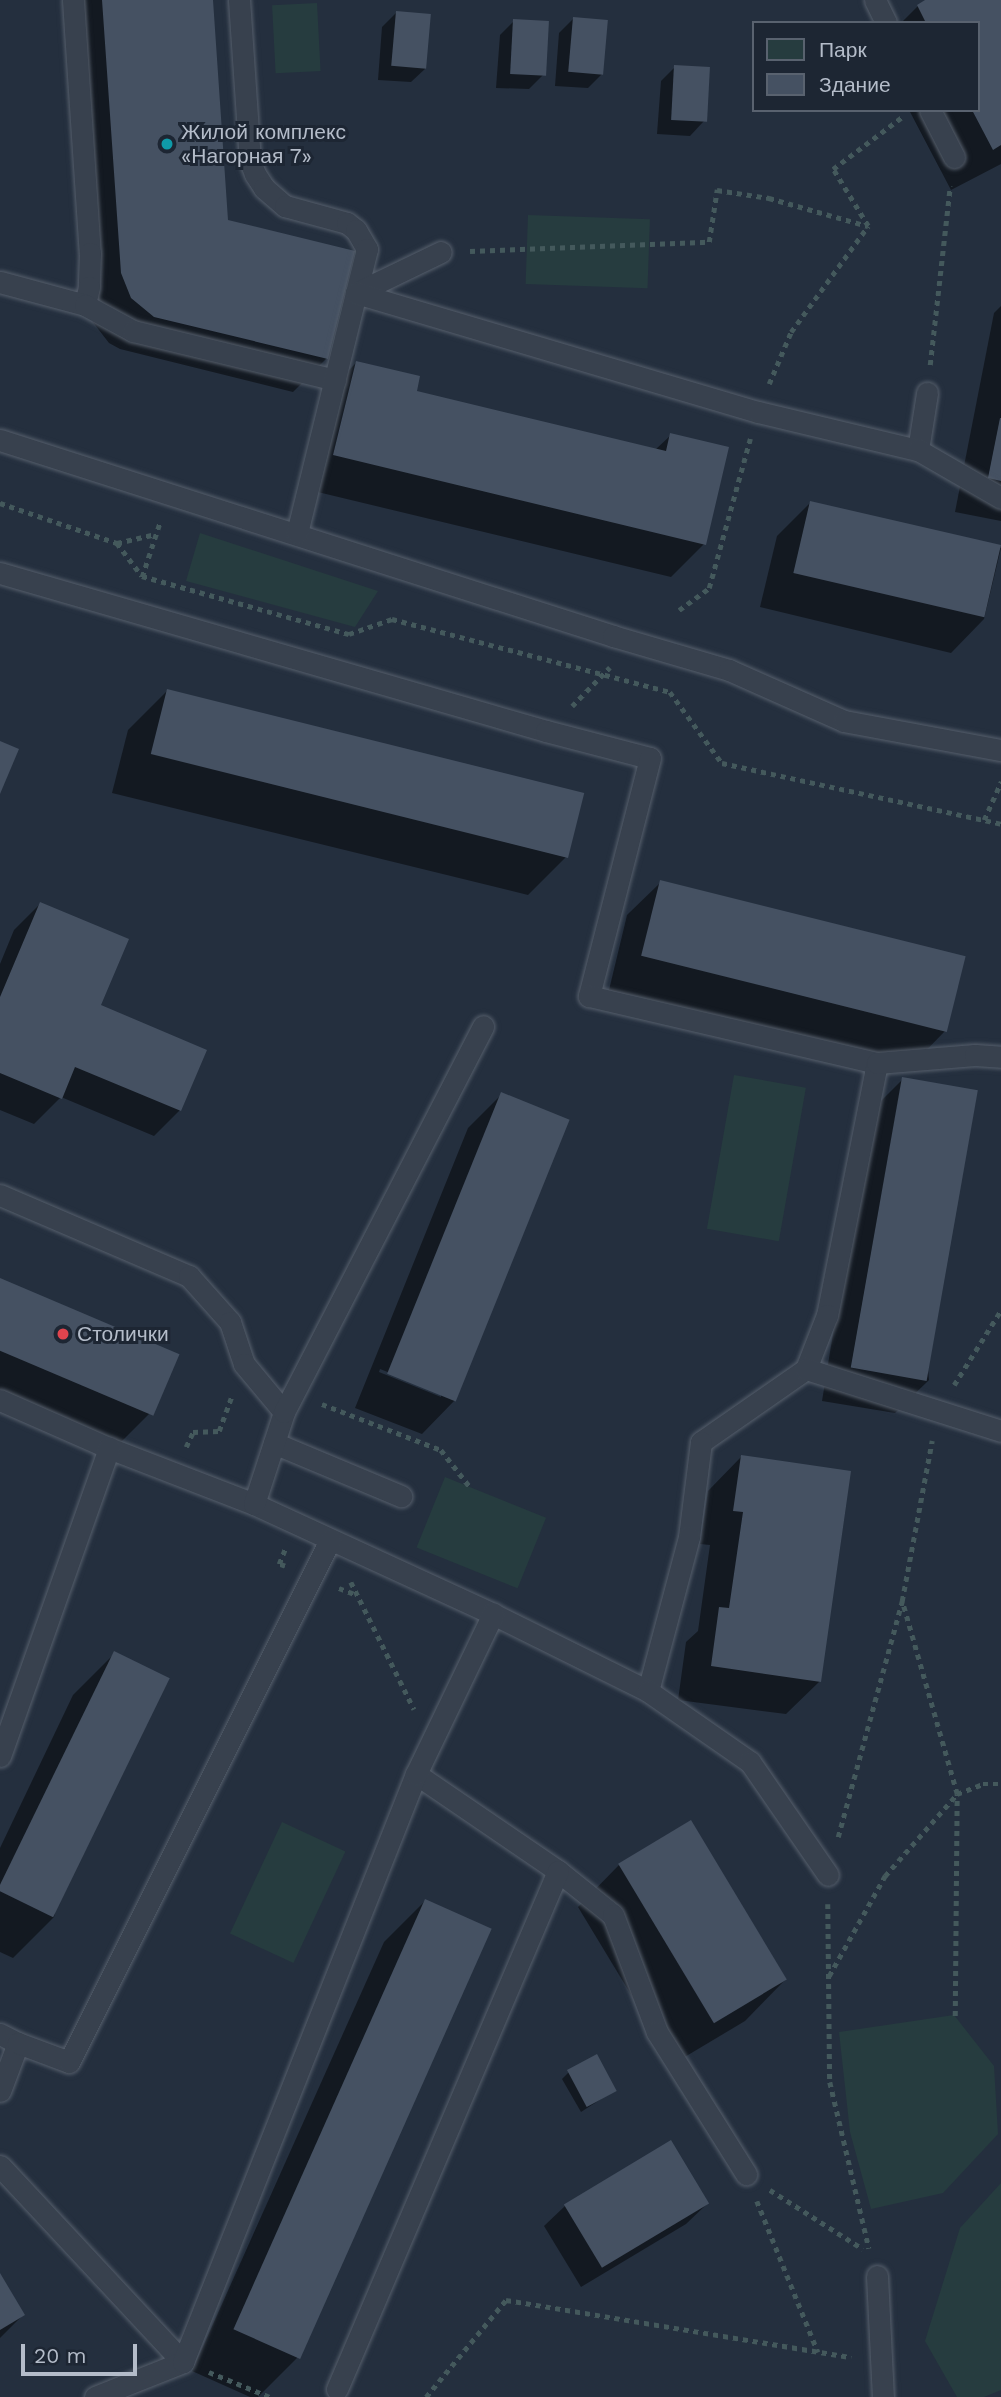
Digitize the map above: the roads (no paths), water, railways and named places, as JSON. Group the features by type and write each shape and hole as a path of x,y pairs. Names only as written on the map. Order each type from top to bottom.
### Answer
{"lane":[{"path":"73,0 90,253 89,287 85,305"},
{"path":"239,0 250,161 255,174 264,188 285,206 347,223 356,230 367,249 297,533"},
{"path":"875,0 885,21"},
{"path":"931,112 954,158"},
{"path":"356,293 441,252"},
{"path":"0,282 85,305 133,331 335,380"},
{"path":"356,293 758,412 918,450 1001,498"},
{"path":"918,450 927,393"},
{"path":"0,440 613,636 729,670 844,721 1001,751"},
{"path":"0,573 546,731 650,758 589,996 877,1063 975,1055 1001,1057"},
{"path":"254,1504 284,1412 483,1026"},
{"path":"648,1691 689,1537 701,1442 806,1369 827,1315 877,1063"},
{"path":"0,1195 189,1276 230,1322 244,1364 284,1412"},
{"path":"806,1369 1001,1431"},
{"path":"0,1400 109,1448 254,1504 493,1614 648,1691 750,1762 828,1875"},
{"path":"274,1443 401,1496"},
{"path":"0,1756 109,1448"},
{"path":"0,2091 9,2039 69,2063 330,1540"},
{"path":"95,2397 183,2362 416,1774 493,1614"},
{"path":"416,1774 558,1871 612,1915 657,2032 746,2174"},
{"path":"337,2389 558,1871"},
{"path":"0,2166 183,2362"},
{"path":"877,2276 883,2397"}],"place":[{"name":"Жилой комплекс «Нагорная 7»","path":"167,144"},
{"name":"Столички","path":"63,1334"}]}
